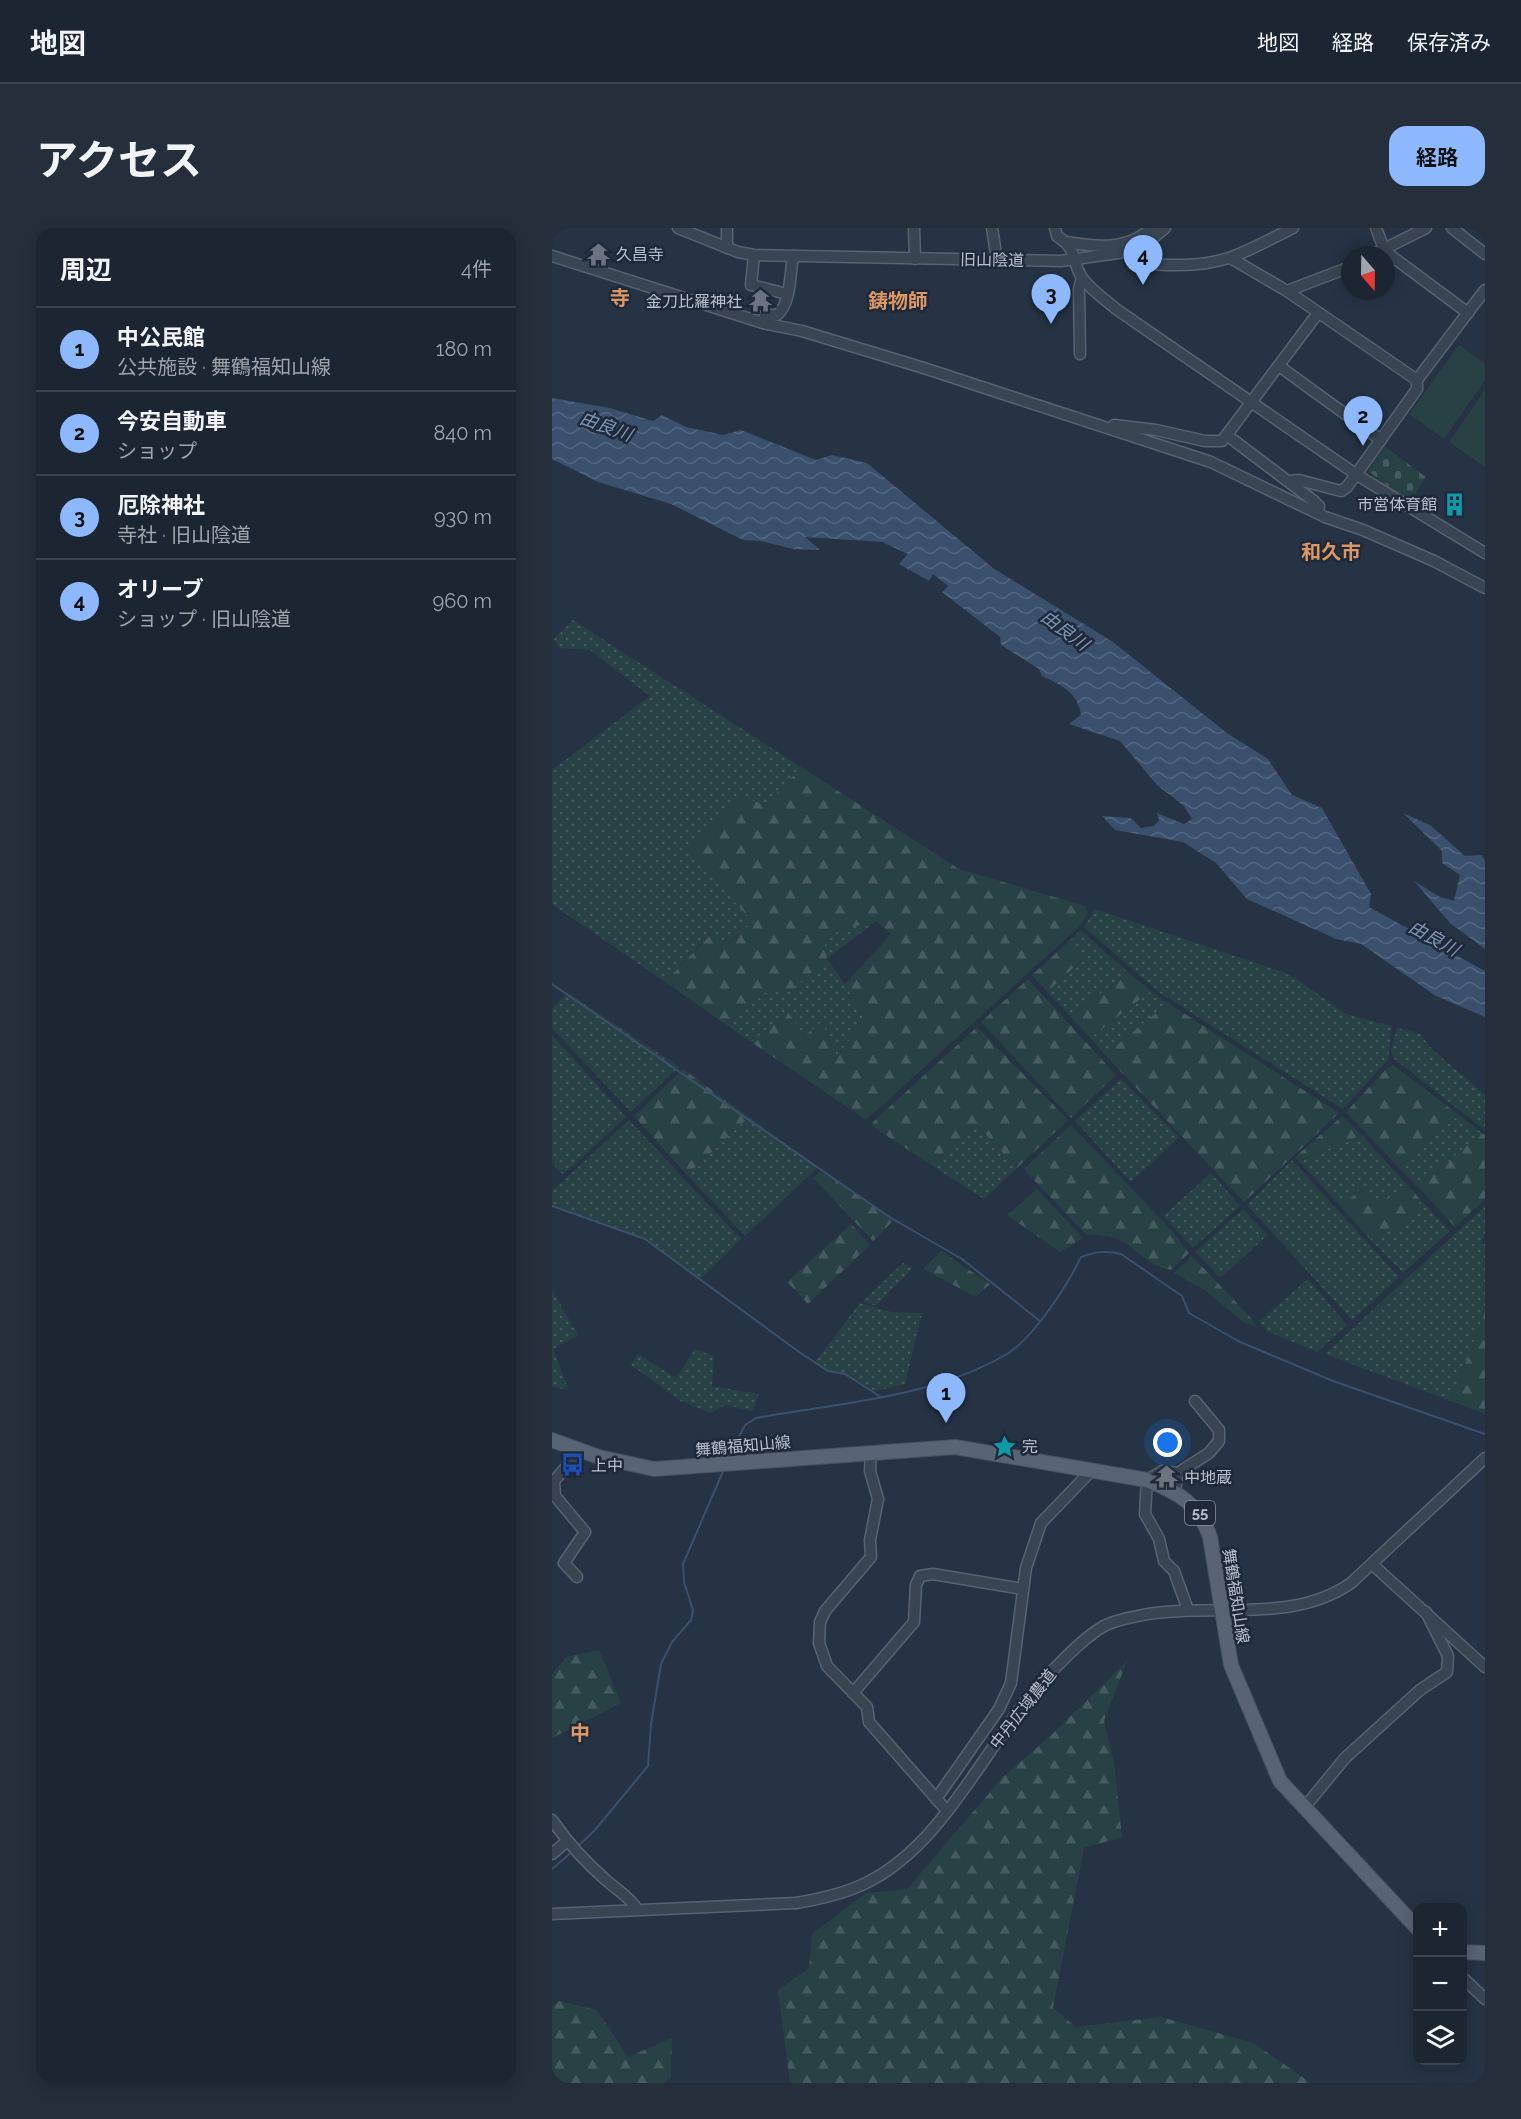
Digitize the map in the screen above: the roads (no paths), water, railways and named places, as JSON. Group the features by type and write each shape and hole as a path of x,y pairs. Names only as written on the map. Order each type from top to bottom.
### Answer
{"main road":[{"name":"舞鶴福知山線","path":"552,1440 627,1465 654,1469 955,1447 1147,1480 1175,1491 1194,1506 1204,1519 1210,1537 1220,1610 1231,1665 1269,1760 1280,1781 1413,1924"},
{"path":"1467,1952 1485,1953"}],"street":[{"path":"726,248 727,228"},
{"path":"914,228 915,259"},
{"path":"992,228 997,260"},
{"path":"1055,228 1057,236 1066,242 1077,259 1082,278 1079,289 1080,354"},
{"path":"1064,228 1066,242"},
{"name":"旧山陰道","path":"681,229 726,248 754,255 997,260 1077,259 1136,245 1152,228"},
{"path":"1166,228 1136,245 1143,261 1151,265 1204,266 1232,259 1292,228"},
{"path":"1376,228 1383,246"},
{"path":"1390,246 1426,228"},
{"path":"1452,228 1485,254"},
{"name":"旧山陰道","path":"1066,242 1113,247 1136,245"},
{"path":"754,255 751,285 787,294"},
{"path":"552,256 763,323 802,331 886,356 1211,462 1318,513 1434,561 1485,588"},
{"path":"763,323 765,315 777,315 782,312 793,256"},
{"path":"1395,257 1468,313"},
{"path":"1232,259 1287,291 1417,380"},
{"path":"1287,291 1341,270"},
{"path":"1082,278 1116,309 1250,402 1357,475 1485,553"},
{"path":"1289,481 1299,480 1341,491 1357,475 1417,389 1417,380 1485,290"},
{"path":"1093,424 1156,430 1205,441 1222,441 1318,313"},
{"path":"1279,366 1381,440"},
{"path":"1228,436 1319,506 1318,513"},
{"path":"1188,1610 1174,1571 1164,1561 1159,1539 1145,1514 1147,1480 1162,1471 1178,1473 1209,1453 1219,1441 1219,1430 1195,1401"},
{"path":"577,1577 564,1563 585,1532 555,1496 553,1481 580,1450"},
{"path":"871,1452 870,1472 878,1499 870,1540 871,1557 825,1611 820,1622 819,1642 827,1666 867,1707 869,1722 947,1811"},
{"name":"中丹広域農道","path":"554,1916 637,1909 796,1903 845,1892 885,1872 918,1845 947,1811 1037,1686 1071,1651 1105,1626 1133,1617 1188,1610 1288,1606 1315,1602 1334,1595 1485,1458"},
{"path":"936,1799 999,1709 1011,1683 1023,1589 1032,1546 1041,1523 1091,1471"},
{"path":"1175,1491 1178,1473"},
{"path":"1374,1561 1485,1667"},
{"path":"853,1693 914,1622 916,1584 920,1576 933,1575 1023,1589"},
{"path":"1304,1808 1345,1758 1420,1690 1447,1672 1448,1656 1426,1612"},
{"path":"552,1820 566,1842 608,1881 629,1896 637,1909"},
{"path":"552,1854 566,1842"},
{"path":"1467,1982 1485,1999"}],"water":[{"name":"由良川","path":"552,398 610,408 653,421 662,415 686,427 723,435 741,430 816,460 832,455 867,463 993,568 1113,642 1227,733 1268,759 1292,795 1322,808 1371,894 1369,907 1485,971 1485,1017 1436,996 1361,944 1336,939 1247,899 1216,863 1183,842 1115,830 1102,816 1131,818 1141,828 1154,826 1159,820 1157,813 1184,824 1192,819 1184,806 1157,785 1120,741 1069,724 1081,715 1076,700 1068,690 1042,676 1039,669 1001,645 1000,637 942,592 948,586 933,574 929,581 899,564 908,554 882,542 805,537 820,550 793,549 761,541 743,540 671,504 598,482 552,459"},
{"path":"1403,813 1430,825 1465,856 1482,855 1485,861 1485,949 1450,923 1414,881 1440,897 1454,901 1460,875 1442,863 1442,851"}],"waterway":[{"path":"552,984 891,1218 962,1259 1040,1321"},
{"path":"552,1206 645,1239 799,1352 828,1371 845,1374 881,1397"},
{"path":"728,1458 745,1425 756,1418 853,1403 917,1390 978,1369 1007,1354 1028,1336 1049,1310 1081,1257 1106,1252 1121,1254 1182,1296 1189,1313 1238,1341 1333,1381 1485,1434"},
{"path":"577,1847 594,1831 648,1766 651,1724 661,1664 672,1642 691,1620 693,1610 684,1582 683,1564 724,1469"},
{"path":"552,1869 573,1851"}],"place":[{"name":"久昌寺","path":"598,254"},
{"name":"オリーブ","path":"1143,285"},
{"name":"金刀比羅神社","path":"760,301"},
{"name":"厄除神社","path":"1051,324"},
{"name":"今安自動車","path":"1363,446"},
{"name":"市営体育館","path":"1455,504"},
{"name":"中公民館","path":"946,1423"},
{"name":"完","path":"1004,1446"},
{"name":"上中","path":"573,1465"},
{"name":"中地蔵","path":"1166,1477"}],"district":[{"name":"寺","path":"620,298"},
{"name":"鋳物師","path":"898,301"},
{"name":"和久市","path":"1331,552"},
{"name":"中","path":"580,1733"}]}
